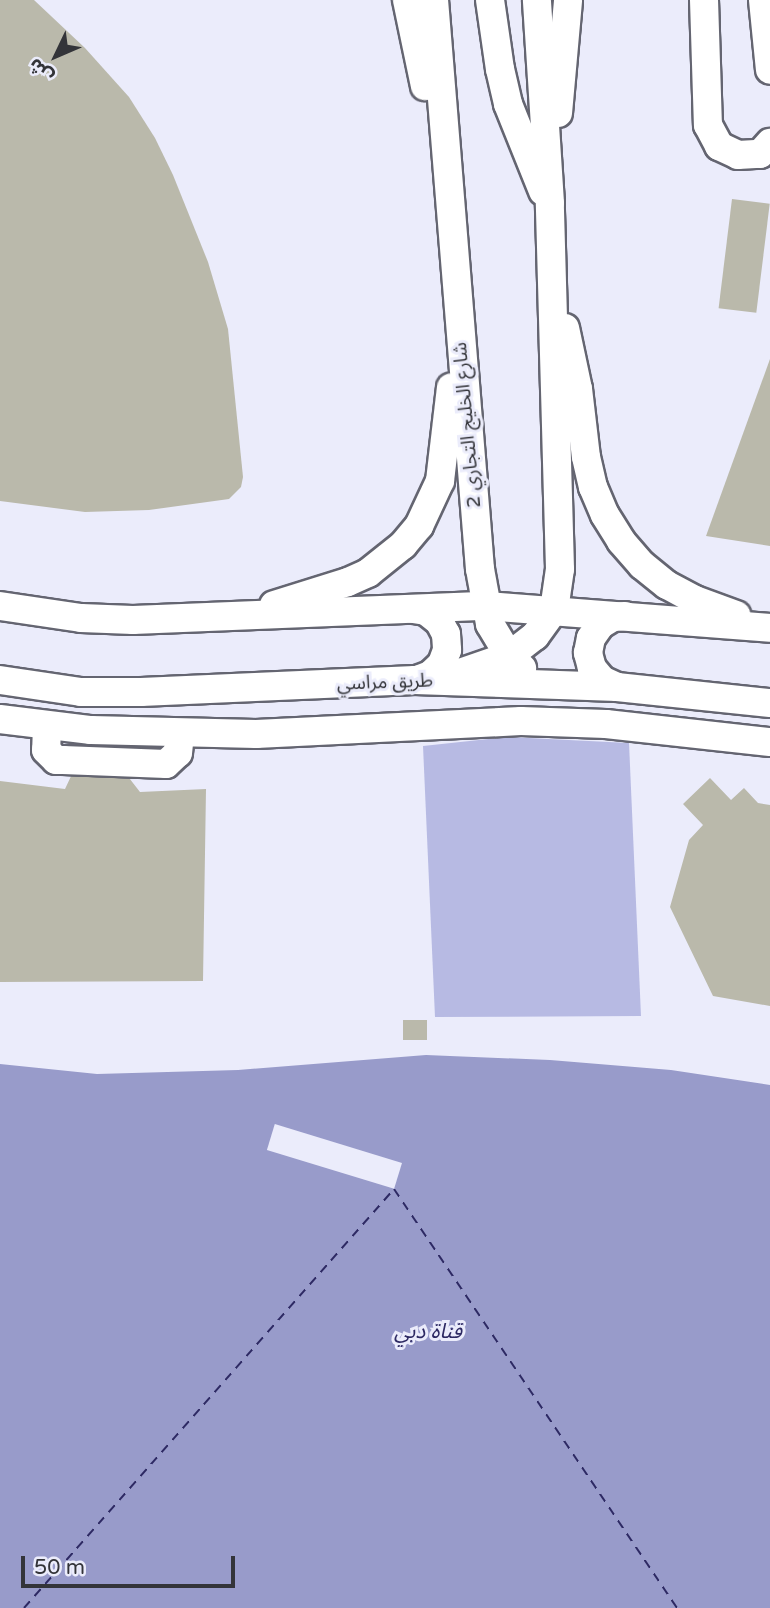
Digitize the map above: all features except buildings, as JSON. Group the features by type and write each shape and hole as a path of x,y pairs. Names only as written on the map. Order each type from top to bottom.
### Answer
{"street":[{"path":"407,0 447,187"},
{"path":"434,0 447,187"},
{"path":"491,0 498,57 508,104 524,149 550,203"},
{"path":"415,680 460,673 509,656 535,636 554,610 560,569 550,203 537,0"},
{"path":"550,203 568,0"},
{"path":"704,0 708,125 719,146 738,155 760,154 770,143"},
{"path":"763,0 770,70"},
{"name":"شارع الخليج التجاري 2","path":"447,187 486,607 490,624 509,656 555,686"},
{"path":"551,281 571,353 586,457 593,486 621,541 642,565 667,585 695,600 769,627"},
{"path":"239,616 348,582 368,573 404,545 419,526 440,481 458,319"},
{"path":"0,606 80,618 134,620 486,607 769,627"},
{"path":"413,609 426,611 439,621 446,634 447,650 442,664 430,675 415,680"},
{"path":"617,687 602,680 592,668 589,645 600,625 613,617 629,616"},
{"name":"طريق مراسي","path":"0,680 80,692 415,680 617,687 770,703"},
{"path":"732,737 735,699"},
{"path":"0,719 47,726 46,750 56,760 166,764 178,753 180,733 345,732 521,721 606,724 770,741"}],"shaded area":[{"path":"507,737 629,743 641,1016 435,1017 423,746"}],"water":[{"name":"قناة دبي","path":"426,1055 550,1060 671,1070 770,1085 770,1608 0,1608 0,1064 97,1074 238,1070"}],"pier":[{"path":"275,1124 402,1163 394,1189 267,1150"}],"ferry route":[{"path":"24,1608 394,1189 677,1608"}]}
